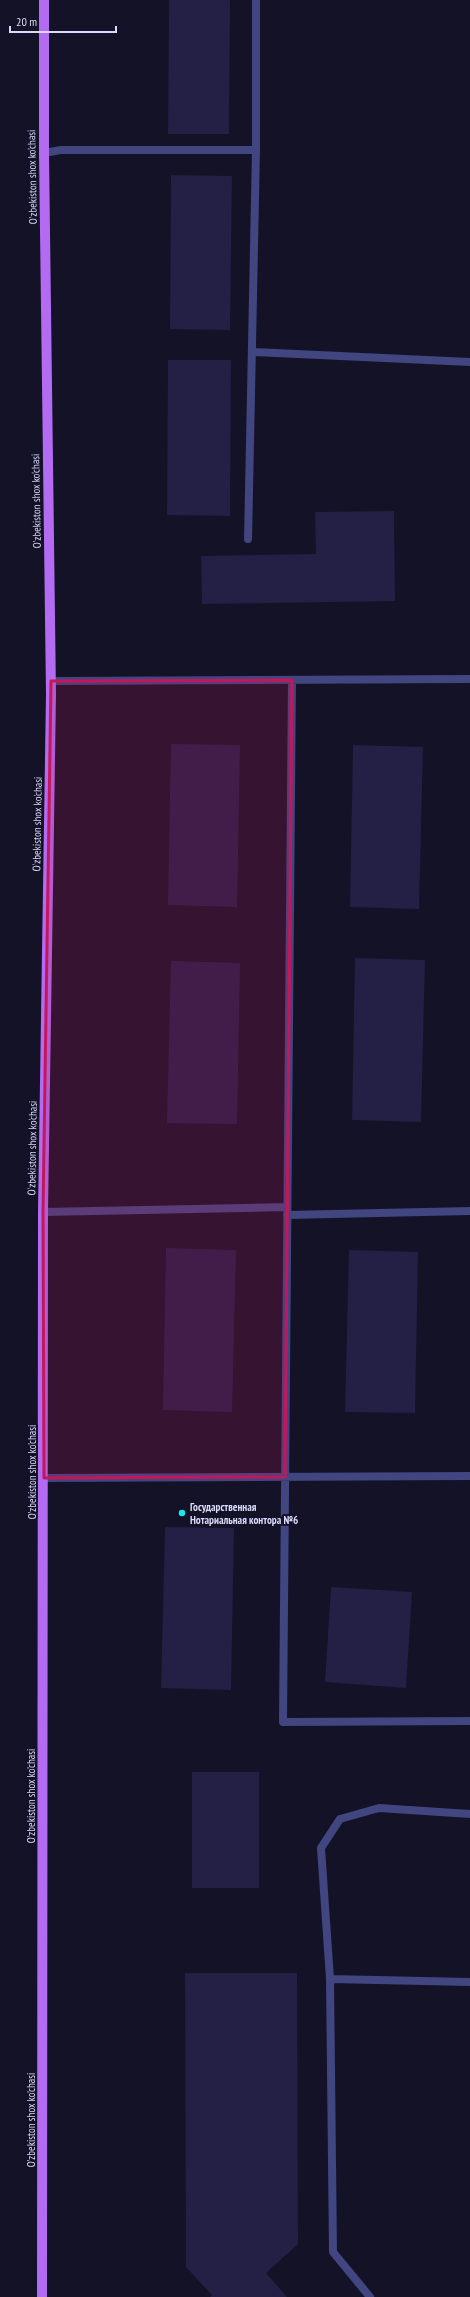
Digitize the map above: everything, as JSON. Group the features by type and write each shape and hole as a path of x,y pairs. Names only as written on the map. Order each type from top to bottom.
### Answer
{"main road":[{"name":"O'zbekiston shox ko'chasi","path":"42,2297 44,1478 43,1212 51,680 44,153 44,0"}],"street":[{"path":"248,539 256,150 256,0"},
{"path":"44,153 61,150 256,150"},
{"path":"252,352 470,362"},
{"path":"51,680 470,679"},
{"path":"292,680 283,1722 470,1721"},
{"path":"43,1212 470,1211"},
{"path":"44,1478 470,1476"},
{"path":"370,2297 334,2252 330,1979 321,1848 340,1819 379,1808 470,1814"},
{"path":"330,1979 470,1982"}],"highlighted area":[{"path":"292,680 285,1477 44,1478 43,1212 51,681"}],"building":[{"path":"169,0 230,0 229,134 168,134"},
{"path":"171,175 232,176 230,330 170,329"},
{"path":"168,360 231,360 230,516 167,515"},
{"path":"394,511 395,601 202,604 201,556 316,554 315,512"},
{"path":"171,744 240,745 237,907 168,905"},
{"path":"353,745 423,747 419,909 350,907"},
{"path":"355,958 425,960 421,1122 352,1120"},
{"path":"171,961 240,963 237,1124 167,1123"},
{"path":"166,1248 236,1250 232,1412 163,1410"},
{"path":"349,1250 418,1252 415,1413 345,1412"},
{"path":"165,1527 234,1528 231,1690 161,1688"},
{"path":"331,1587 412,1592 406,1688 325,1682"},
{"path":"192,1772 259,1772 259,1888 192,1888"},
{"path":"185,1973 297,1973 298,2244 266,2273 287,2297 210,2297 212,2295 186,2267"}],"place":[{"name":"Государственная Нотариальная контора №6","path":"182,1513"}]}
